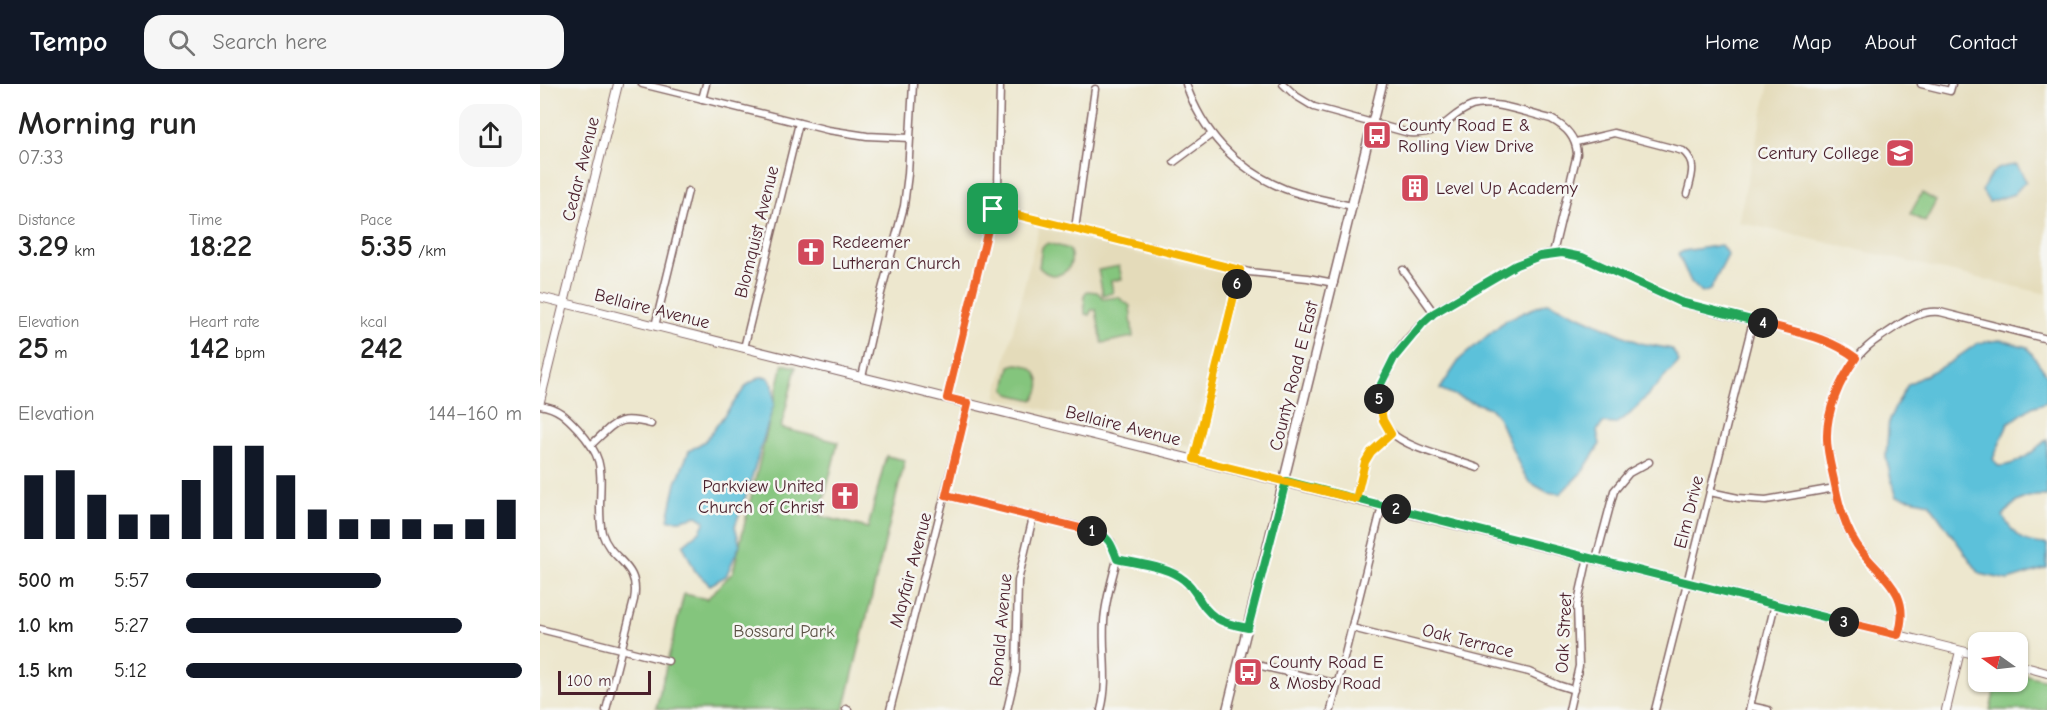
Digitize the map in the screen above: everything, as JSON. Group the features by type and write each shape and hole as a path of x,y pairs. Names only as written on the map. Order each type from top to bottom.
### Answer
{"main road":[{"name":"County Road E East","path":"1227,710 1286,481 1382,84"}],"street":[{"name":"Cedar Avenue","path":"540,403 618,84"},
{"path":"642,84 848,134 910,138"},
{"path":"702,99 706,84"},
{"path":"862,377 904,206 913,84"},
{"path":"947,398 993,209 999,173 1000,84"},
{"path":"1186,84 1195,107 1212,134 1245,167 1271,183 1303,195 1352,206"},
{"path":"1283,84 1296,96 1314,106 1409,133 1438,129 1472,106 1489,104 1551,119 1566,128 1576,142 1576,161 1553,253"},
{"path":"1921,84 1950,91 1952,84"},
{"path":"1075,229 1095,89"},
{"name":"Blomquist Avenue","path":"744,348 799,123"},
{"path":"1576,142 1614,133 1678,149 1688,154 1692,165 1687,194"},
{"path":"1174,162 1212,134"},
{"path":"655,326 688,191"},
{"path":"993,209 1263,275 1308,278 1334,283"},
{"path":"1478,468 1403,442 1391,434 1380,411 1381,384 1400,350 1434,313 1516,265 1540,256 1553,253 1582,257 1680,302 1826,340 1856,358"},
{"path":"1194,459 1240,270"},
{"path":"1402,270 1434,313"},
{"name":"Bellaire Avenue","path":"540,297 1286,481 1968,653"},
{"path":"1898,635 1902,609 1896,591 1857,544 1843,519 1835,488 1827,441 1828,422 1843,381 1856,358 1877,340 1925,312 1940,312 2047,339"},
{"name":"Elm Drive","path":"1656,710 1753,321"},
{"path":"540,403 565,415 592,444 600,465 602,532 610,547 630,570 635,586 622,650 606,710"},
{"name":"Mayfair Avenue","path":"890,710 968,403"},
{"path":"592,444 620,421 631,419 651,424"},
{"path":"1356,499 1365,462 1371,452 1391,434"},
{"name":"Oak Street","path":"1569,710 1580,653 1577,606 1592,558 1614,491 1629,473 1649,462"},
{"path":"1710,492 1738,498 1766,500 1835,488"},
{"path":"946,495 1100,532 1111,542 1117,559 1104,621 1106,686 1101,710"},
{"path":"1331,710 1382,506"},
{"name":"Ronald Avenue","path":"1007,710 1016,672 1018,581 1033,517"},
{"path":"1117,559 1178,575 1191,586 1204,608 1214,618 1248,628"},
{"path":"1768,710 1750,708 1775,604"},
{"name":"Oak Terrace","path":"1352,628 1529,672 1574,690"},
{"path":"540,629 668,661"},
{"path":"1946,710 1960,651"},
{"path":"1240,660 1338,684"},
{"path":"2028,668 2047,673"}],"shaded area":[{"name":"Century College","path":"1769,84 2047,84 2047,294 1738,222"},
{"path":"1039,227 1121,250 1234,275 1190,447 996,397"}],"green space":[{"path":"1922,193 1936,201 1925,222 1910,214"},
{"path":"1048,243 1069,249 1071,263 1063,273 1051,275 1039,267 1042,247"},
{"path":"1119,266 1122,279 1111,281 1113,293 1103,295 1098,270"},
{"path":"1087,291 1097,292 1104,299 1118,297 1130,306 1133,337 1102,343 1096,310 1091,310 1090,315 1085,314 1084,295"},
{"name":"Bossard Park","path":"783,364 796,367 781,428 838,442 820,516 868,528 886,456 905,460 844,710 666,710 656,708 684,594 707,599 733,572"},
{"path":"1016,364 1029,367 1038,376 1039,388 1033,400 1009,394 1005,389 1010,366"},
{"path":"2028,675 2047,680 2047,710 1990,710 1994,692 2028,692"}],"water":[{"path":"2017,165 2026,181 2014,194 1989,202 1982,191 1994,171"},
{"path":"1721,245 1728,255 1710,290 1702,293 1691,282 1678,254"},
{"path":"1548,302 1640,343 1672,349 1679,362 1630,414 1615,424 1603,423 1597,431 1600,444 1583,471 1560,494 1547,492 1529,482 1498,417 1490,408 1440,389 1460,359 1506,320"},
{"path":"2000,340 2027,347 2047,375 2047,402 2032,407 2008,424 1993,459 1998,466 2012,464 2031,453 2047,439 2047,496 2022,499 2003,516 2020,538 2047,544 2047,568 2008,580 1980,574 1929,503 1897,496 1886,457 1889,419 1908,384 1949,363 1978,343"},
{"path":"760,377 768,377 773,385 774,404 735,526 740,545 726,576 710,585 695,571 683,545 700,531 705,521 697,516 668,520 676,483 689,451 705,441 747,385"}],"place":[{"name":"County Road E & Rolling View Drive","path":"1377,135"},
{"name":"Century College","path":"1900,153"},
{"name":"Level Up Academy","path":"1415,188"},
{"name":"Redeemer Lutheran Church","path":"811,252"},
{"name":"Parkview United Church of Christ","path":"845,496"},
{"name":"County Road E & Mosby Road","path":"1248,672"}],"route":[{"path":"993,209 947,398 968,403 946,495 1100,532 1111,542 1117,559 1178,575 1191,586 1204,608 1214,618 1248,628 1286,481 1315,489 1898,635 1902,618 1900,599 1888,579 1865,555 1849,532 1835,488 1827,441 1829,416 1847,371 1856,358 1837,345 1820,338 1680,302 1572,254 1553,253 1540,256 1516,265 1434,313 1400,350 1384,376 1379,393 1380,411 1391,434 1371,452 1365,462 1356,499 1315,489 1294,483 1286,481 1274,478 1194,459 1240,270 993,209"}]}
